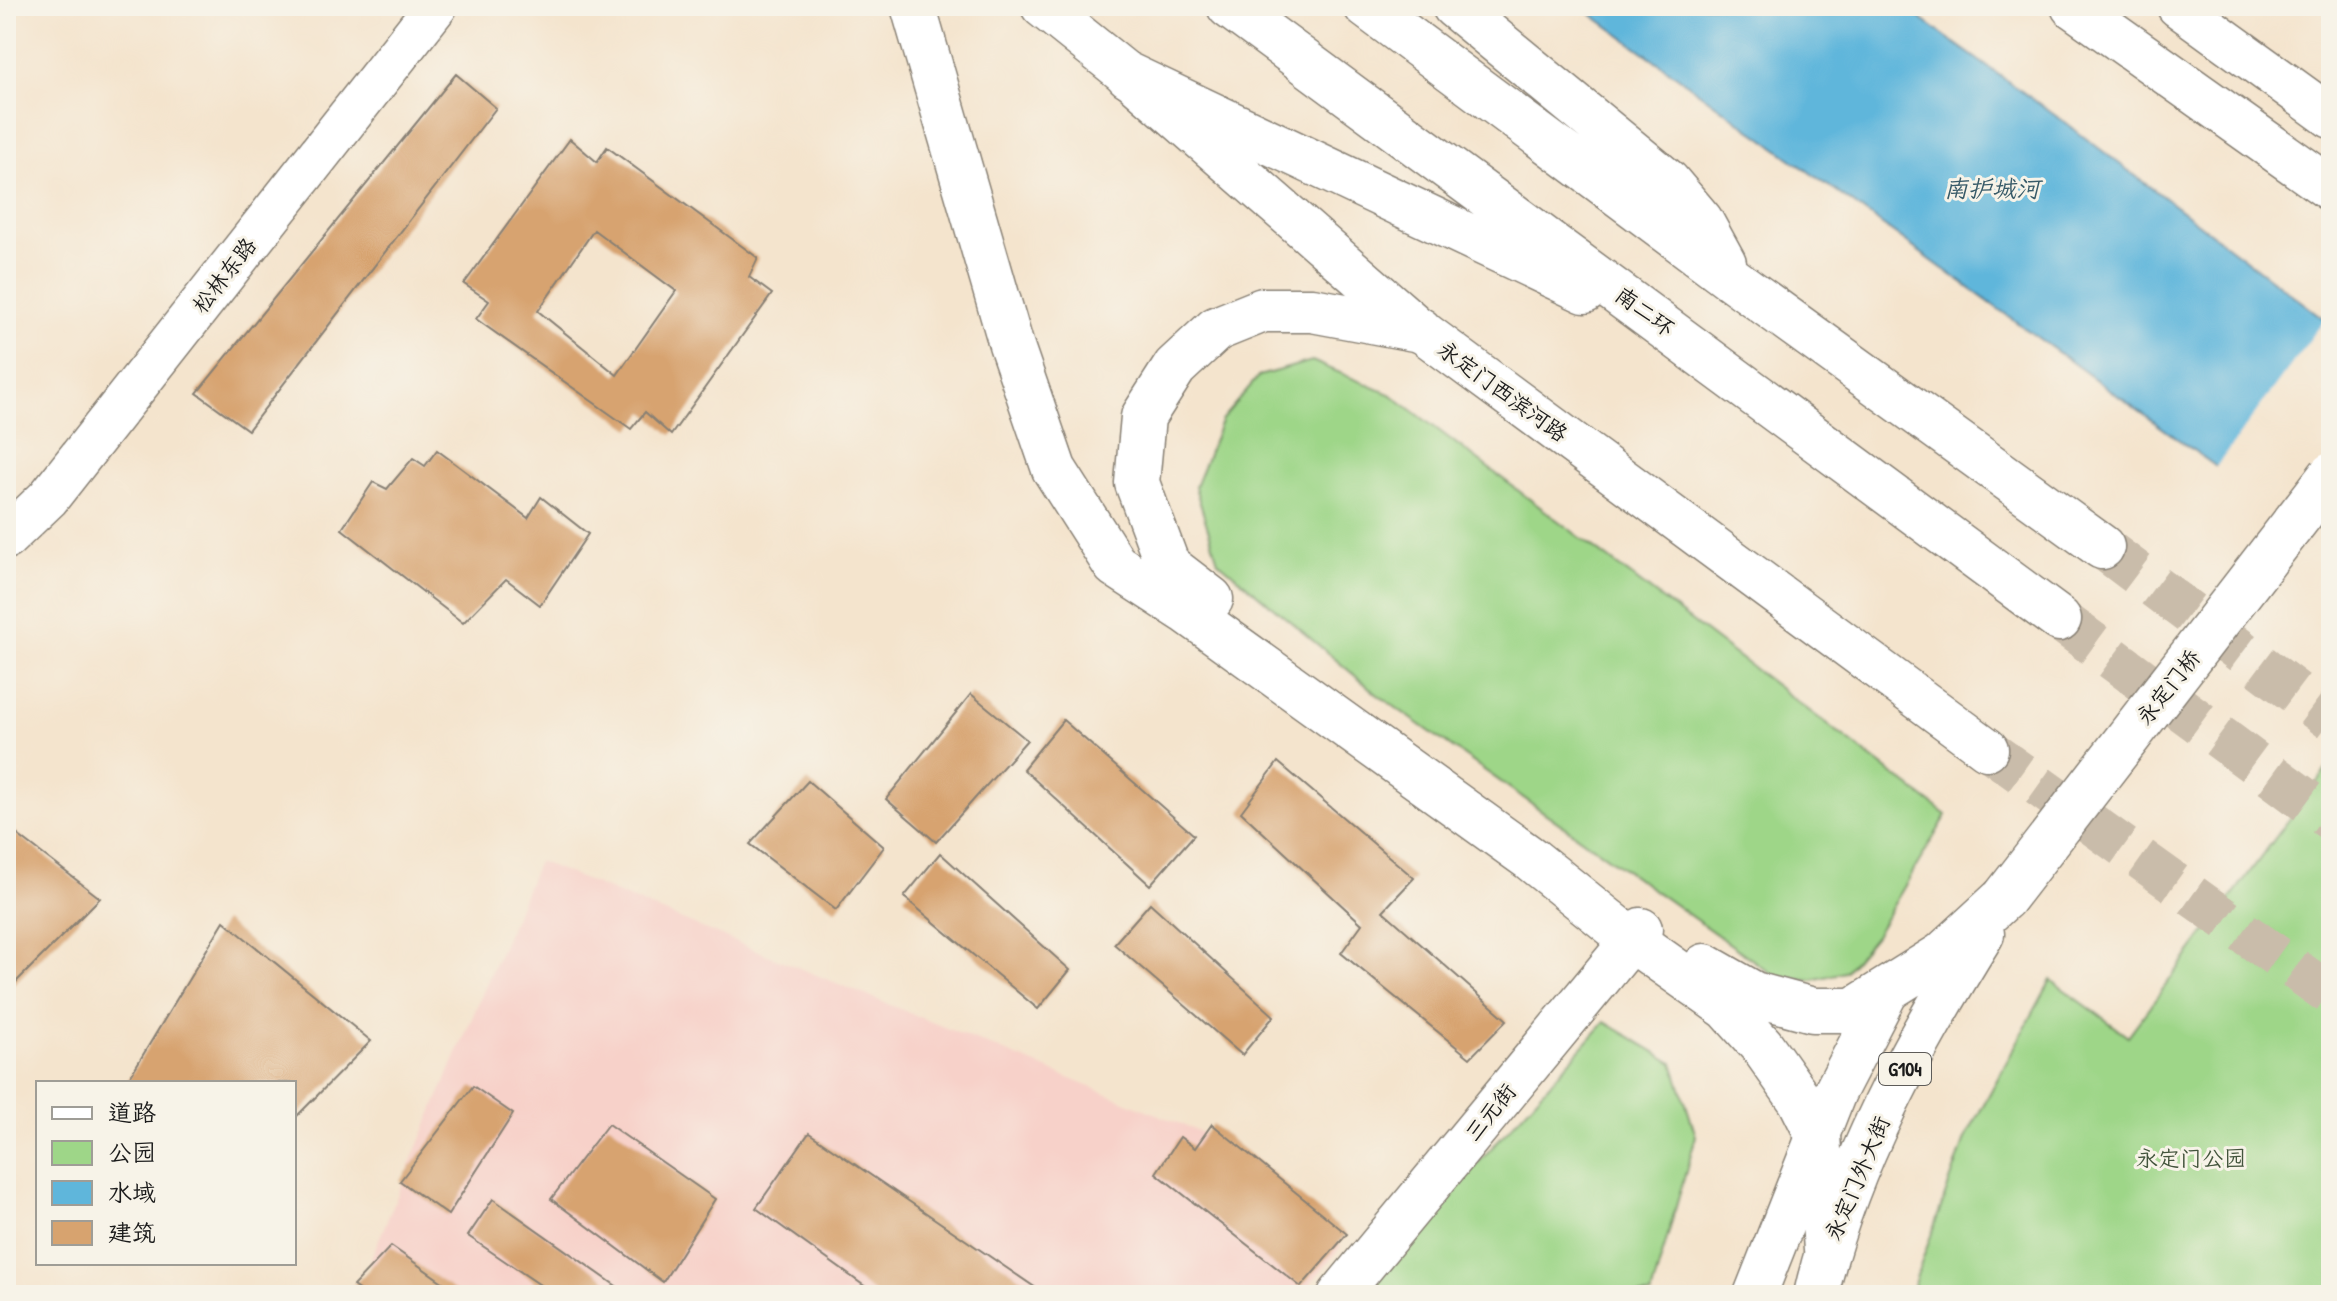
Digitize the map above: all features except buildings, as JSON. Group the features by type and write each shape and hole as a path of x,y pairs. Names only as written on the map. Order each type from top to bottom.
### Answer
{"main road":[{"path":"913,6 1011,344 1054,469 1115,565 1186,611 1637,934 1754,994 1805,1008 1854,1010 1942,955 2004,898"},
{"name":"南二环","path":"1229,6 2059,619"},
{"path":"1366,6 1732,279 2102,547"},
{"path":"1454,6 1668,182 1701,221 1732,279"},
{"path":"2073,6 2331,189"},
{"path":"1128,75 1676,334"},
{"path":"1420,330 1312,310 1263,310 1216,329 1175,367 1143,417 1137,483 1168,566 1728,1008 1793,1090 1818,1136 1826,1250"},
{"name":"永定门桥","path":"2004,898 2331,475"},
{"name":"永定门外大街","path":"1816,1295 1826,1250 1874,1134 1928,1021 2004,898"}],"street":[{"name":"松林东路","path":"6,538 48,498 436,6"},
{"name":"永定门西滨河路","path":"1042,6 1128,75 1420,330 1987,749"},
{"path":"2178,6 2331,117"},
{"path":"2222,6 2331,86"},
{"name":"三元街","path":"1339,1295 1637,934"},
{"path":"1755,1295 1835,1092 1889,988"}],"shaded area":[{"path":"538,861 1215,1138 1341,1246 1301,1295 422,1295 369,1263"}],"green space":[{"path":"1312,361 1392,395 1947,815 1875,936 1845,972 1812,980 1774,975 1378,695 1218,561 1195,487 1222,419 1259,376"},
{"name":"永定门公园","path":"2331,763 2331,1295 1910,1295 1965,1139 2051,980 2128,1036"},
{"path":"1605,1022 1673,1063 1696,1136 1651,1295 1359,1295"}],"water":[{"name":"南护城河","path":"1580,6 1903,6 2063,121 2331,324 2331,550"}],"pier":[{"path":"2327,316 2331,319 2331,554 2213,471"}],"tunnel":[{"path":"2102,547 2331,719"},
{"path":"2059,619 2331,819"},
{"path":"1987,749 2331,995"}]}
